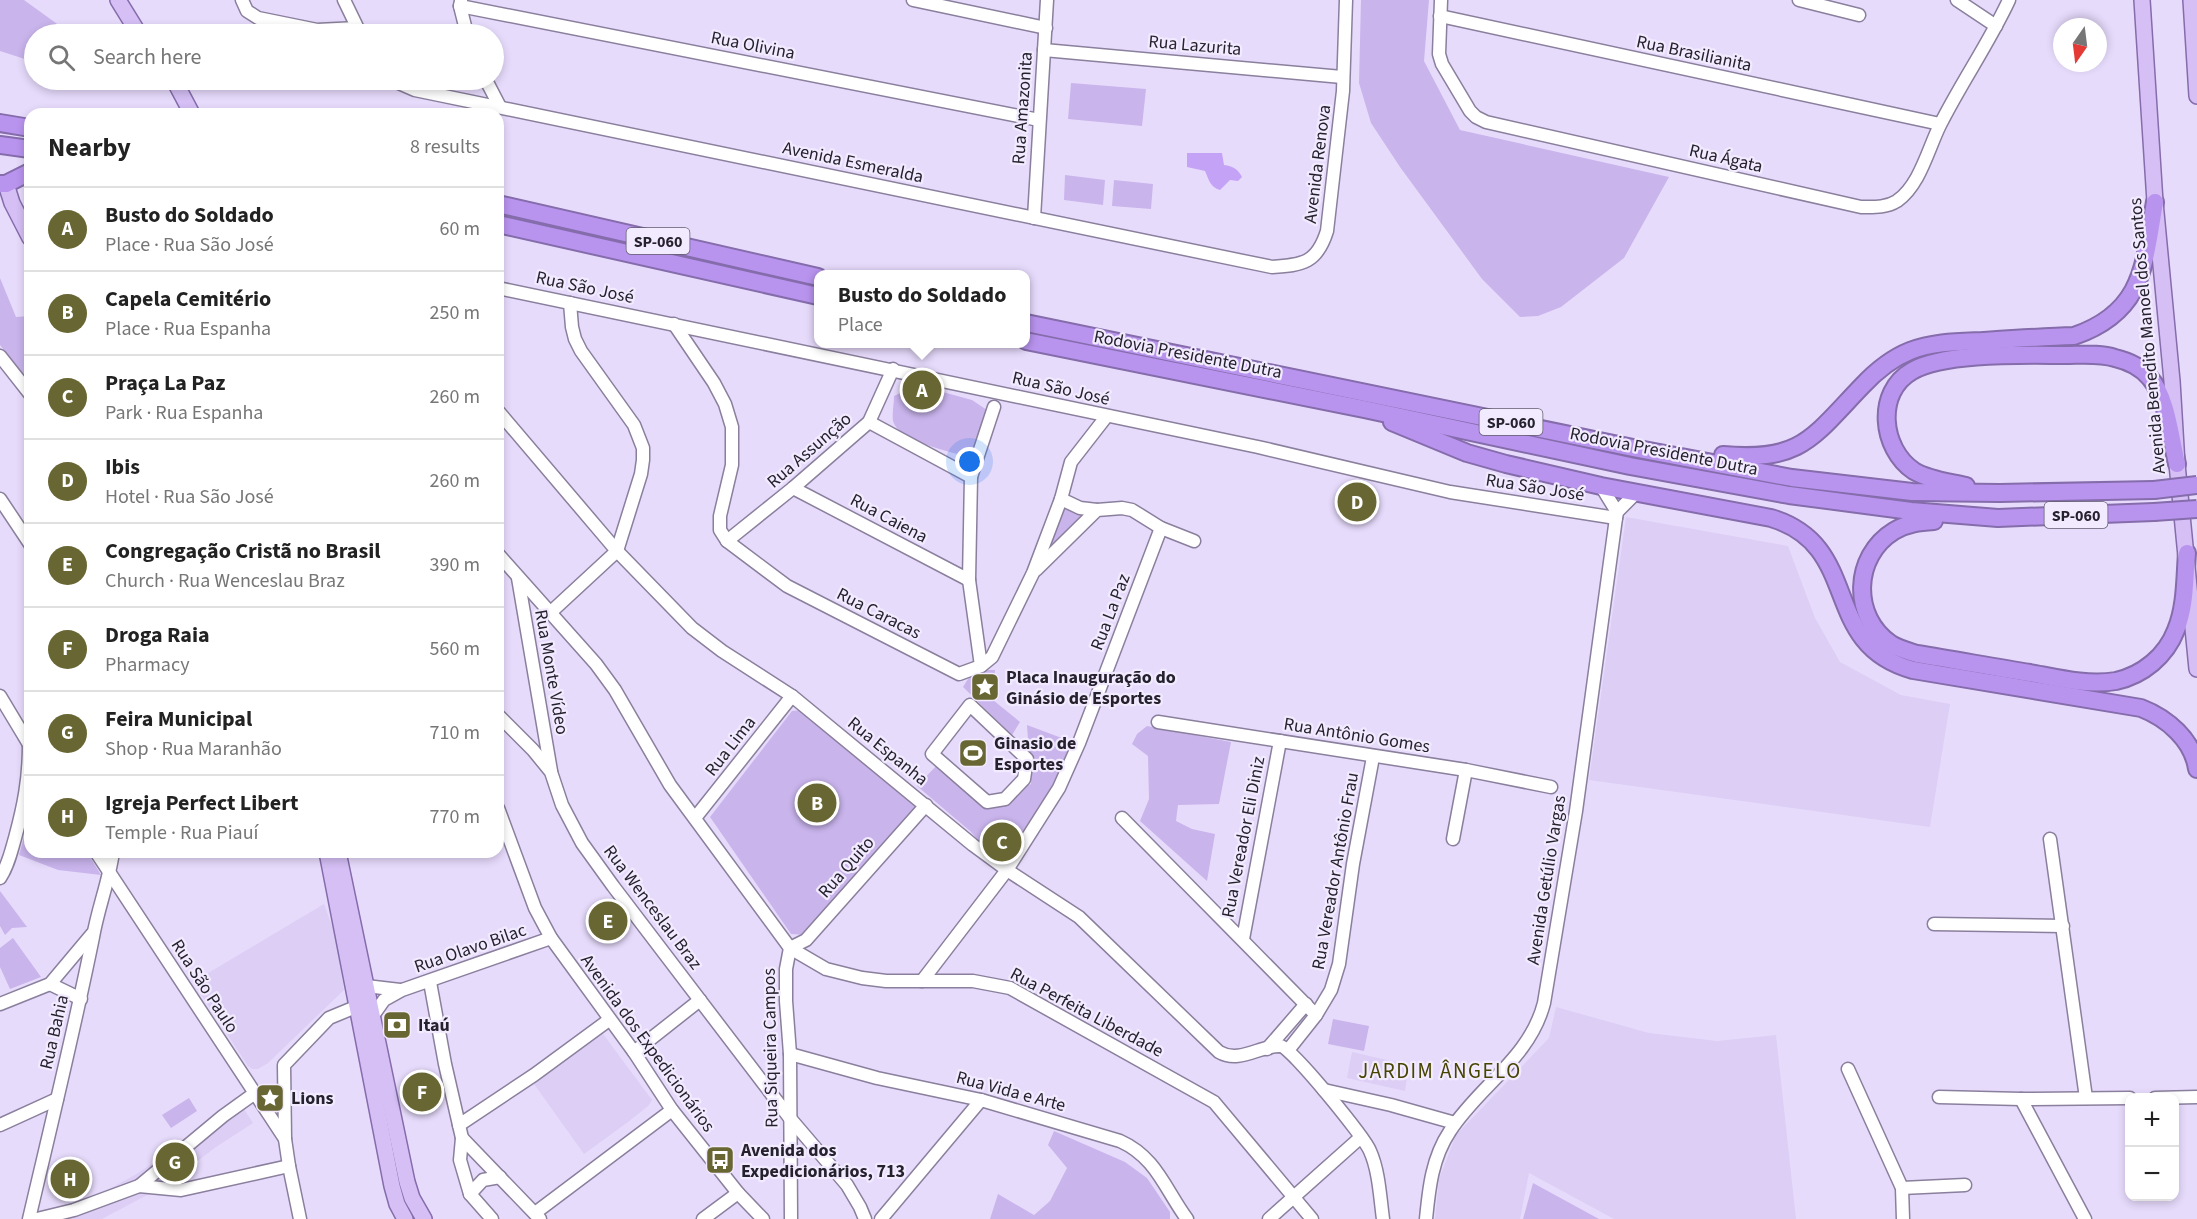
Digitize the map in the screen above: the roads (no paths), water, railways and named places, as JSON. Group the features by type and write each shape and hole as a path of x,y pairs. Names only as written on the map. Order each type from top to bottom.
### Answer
{"highway":[{"path":"0,123 24,127"},
{"path":"0,145 24,148"},
{"path":"3,184 24,175"},
{"path":"1633,448 1747,458 1780,454 1809,440 1878,369 1910,351 1947,343 2074,336 2093,329 2112,317 2126,302 2138,283 2143,270 2155,202"},
{"name":"SP-060","path":"504,205 814,276"},
{"name":"SP-060","path":"504,225 814,295"},
{"name":"Rodovia Presidente Dutra","path":"1030,324 1633,448 1814,481 1912,492 2000,493 2154,490 2197,485"},
{"name":"Rodovia Presidente Dutra","path":"1030,342 1364,409 1630,466 1790,495 1911,511 1998,518 2197,509"},
{"path":"2000,493 1929,478 1913,470 1900,458 1888,434 1888,407 1894,390 1912,371 1942,360 2015,354 2113,357 2134,365 2151,378 2163,401 2177,464"},
{"path":"1364,409 1467,453 1601,486 1771,518 1789,524 1808,536 1823,553 1855,628 1867,645 1882,657 1913,670 2141,708 2161,718 2178,732 2191,750 2197,769"},
{"path":"1998,518 1911,524 1894,531 1880,542 1865,565 1862,594 1866,613 1883,637 1899,648 1917,654 2070,680 2102,682 2118,680 2135,674 2152,663 2172,640 2181,610 2187,553"}],"main road":[{"path":"118,0 133,24"},
{"path":"130,0 143,24"},
{"name":"Avenida Benedito Manoel dos Santos","path":"2142,0 2155,202 2197,669"},
{"path":"2191,0 2197,96"},
{"path":"170,90 179,108"},
{"path":"179,90 189,108"},
{"path":"3,184 24,226"},
{"path":"329,858 353,953 366,986 372,1017 370,1039"},
{"path":"339,858 353,953 358,1006 370,1039 399,1184 397,1204 405,1219"},
{"path":"399,1184 412,1198 424,1219"}],"street":[{"path":"242,0 247,11 258,18 288,24"},
{"path":"344,0 356,24"},
{"path":"913,0 1046,28"},
{"name":"Rua Amazonita","path":"1034,218 1047,0"},
{"path":"1342,77 1346,0"},
{"name":"Rua Ágata","path":"1441,0 1438,46 1442,64 1470,111 1486,122 1861,207 1883,207 1896,202 1915,179 1940,124 2009,0"},
{"path":"1798,0 1859,15"},
{"path":"1957,0 1996,26"},
{"path":"461,3 465,24"},
{"name":"Rua Olivina","path":"461,3 1039,120"},
{"name":"Rua Brasilianita","path":"1440,16 1940,124"},
{"name":"Rua Lazurita","path":"1044,50 1342,77"},
{"name":"Avenida Renova","path":"1299,266 1314,257 1323,245 1327,231 1344,91 1342,77"},
{"name":"Avenida Esmeralda","path":"415,90 1272,267 1299,266"},
{"path":"491,90 500,107"},
{"name":"Rua São José","path":"504,289 1258,447 1450,492 1617,515"},
{"path":"551,612 617,551 641,474 643,448 634,425 574,339 570,303"},
{"path":"674,324 714,383 725,404 732,427 732,465 720,516 720,530 727,540"},
{"path":"0,356 24,386"},
{"name":"Rua Assunção","path":"727,540 793,488 868,422 893,369"},
{"path":"981,666 969,580 971,477 994,407"},
{"path":"981,666 992,657 1033,573 1061,499 1071,462 1106,417"},
{"name":"Rua Espanha","path":"504,418 617,551 692,628 722,651 792,696 973,845 1079,917 1219,1053 1230,1057 1281,1046 1289,1049"},
{"path":"868,422 971,477"},
{"path":"1601,486 1617,515 1636,493"},
{"name":"Rua Caiena","path":"793,488 969,580"},
{"path":"0,499 24,535"},
{"path":"1061,499 1080,508 1132,510 1161,528 1194,541"},
{"path":"1033,573 1097,510"},
{"name":"Avenida Getúlio Vargas","path":"1426,1219 1434,1166 1443,1144 1455,1123 1524,1048 1541,1014 1576,811 1617,515"},
{"name":"Rua La Paz","path":"922,981 1007,870 1059,788 1083,732 1161,528"},
{"name":"Rua Caracas","path":"727,540 787,586 959,674 981,666"},
{"path":"504,562 551,612 615,690 670,785 790,948"},
{"name":"Rua Monte Vídeo","path":"518,579 551,772"},
{"path":"0,696 24,737"},
{"name":"Rua Lima","path":"695,818 792,696"},
{"path":"970,705 1027,759 1024,779 1005,799 987,802 940,761 932,754 970,705"},
{"name":"Rua Wenceslau Braz","path":"504,721 551,772 562,805 582,843 789,1117 847,1185 865,1219"},
{"name":"Rua Antônio Gomes","path":"1158,722 1466,770 1551,787"},
{"name":"Rua Vereador Eli Diniz","path":"1243,939 1280,741"},
{"name":"Rua Vereador Antônio Frau","path":"1289,1049 1316,1015 1331,990 1339,963 1353,864 1373,757"},
{"path":"1453,839 1466,770"},
{"name":"Rua Quito","path":"790,948 806,940 926,805"},
{"path":"0,878 10,856 24,811"},
{"path":"1122,818 1316,1015"},
{"name":"Avenida dos Expedicionários","path":"504,824 535,908 550,938 634,1052 672,1110 738,1193 763,1219"},
{"path":"2050,839 2086,1098"},
{"name":"Rua São Paulo","path":"100,858 285,1139"},
{"name":"Rua Bahia","path":"29,1219 81,999 93,933 110,874 112,858"},
{"path":"1934,924 2063,926"},
{"path":"0,1004 50,984 93,933"},
{"name":"Rua Olavo Bilac","path":"372,1017 384,1000 402,990 550,938"},
{"name":"Rua Perfeita Liberdade","path":"790,948 826,969 845,974 886,981 974,981 1010,988 1214,1102 1312,1219"},
{"name":"Rua Siqueira Campos","path":"790,948 786,969 786,990 790,1054 791,1219"},
{"path":"430,982 462,1138 460,1160 470,1194 492,1219"},
{"path":"50,984 81,999"},
{"name":"Rua Olavo Bilac","path":"366,986 402,990"},
{"path":"634,1052 699,999"},
{"path":"1267,1049 1306,1004"},
{"path":"300,1219 285,1139 283,1068 286,1061 328,1018 358,1006"},
{"path":"459,1125 534,1075 609,1020"},
{"path":"1289,1049 1370,1149 1383,1219"},
{"name":"Rua Vida e Arte","path":"790,1054 868,1075 981,1100 1096,1133 1135,1149 1149,1160 1186,1219"},
{"path":"1848,1069 1902,1188 1903,1219"},
{"path":"1324,1090 1391,1105 1455,1123"},
{"path":"36,1219 74,1214 139,1186 207,1129 255,1093"},
{"path":"1939,1096 2021,1099 2125,1098"},
{"path":"2179,1097 2197,1097"},
{"path":"2021,1099 2085,1219"},
{"path":"0,1125 57,1100"},
{"path":"881,1219 981,1100"},
{"path":"462,1138 537,1216 672,1110"},
{"path":"1269,1219 1361,1137"},
{"path":"139,1186 181,1190 289,1166"},
{"path":"470,1194 483,1180 500,1177"},
{"path":"1902,1188 1965,1185"},
{"path":"704,1219 738,1193"}],"place":[{"name":"Busto do Soldado","path":"922,390"},
{"name":"Ibis","path":"1357,502"},
{"name":"Placa Inauguração do Ginásio de Esportes","path":"985,687"},
{"name":"Ginasio de Esportes","path":"973,753"},
{"name":"Capela Cemitério","path":"817,803"},
{"name":"Praça La Paz","path":"1002,842"},
{"name":"Congregação Cristã no Brasil","path":"608,921"},
{"name":"Itaú","path":"397,1025"},
{"name":"Droga Raia","path":"422,1092"},
{"name":"Lions","path":"270,1098"},
{"name":"Avenida dos Expedicionários, 713","path":"720,1160"},
{"name":"Feira Municipal","path":"175,1162"},
{"name":"Igreja Perfect Libert","path":"70,1179"}],"district":[{"name":"JARDIM ÂNGELO","path":"1440,1071"}]}
